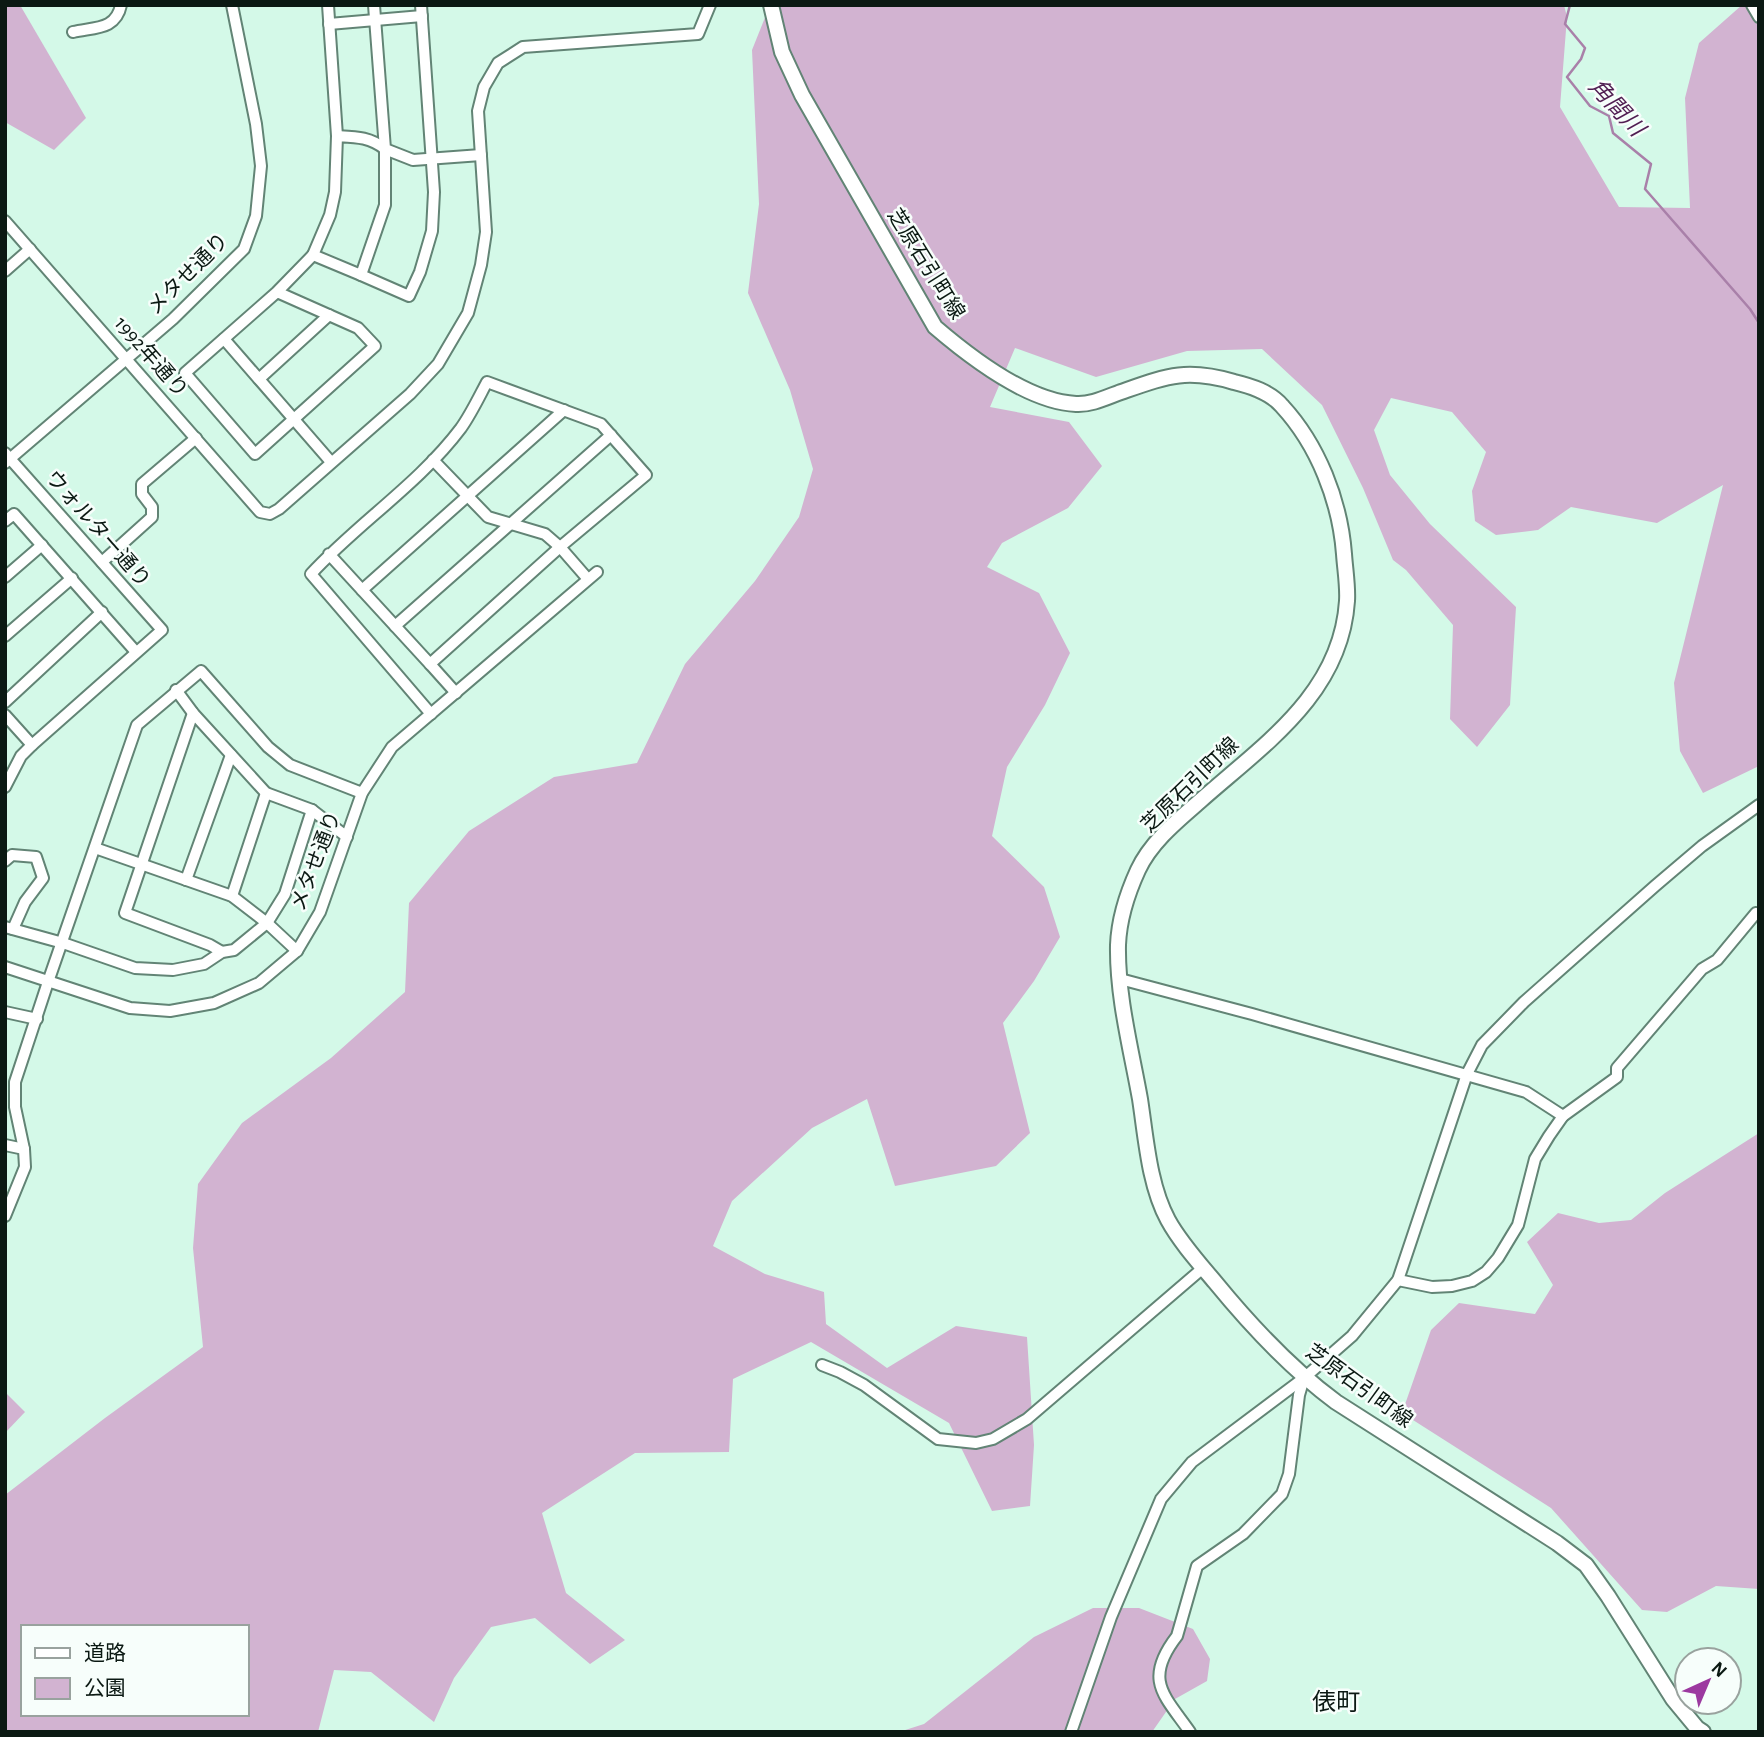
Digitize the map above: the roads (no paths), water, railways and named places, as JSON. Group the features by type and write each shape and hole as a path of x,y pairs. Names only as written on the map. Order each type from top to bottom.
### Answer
{"main road":[{"name":"芝原石引町線","path":"771,5 782,52 802,95 935,327 968,356 1032,391 1067,403 1083,404 1183,373 1218,377 1265,393 1282,405 1313,449 1331,489 1342,534 1347,601 1335,656 1305,706 1166,831 1139,867 1123,909 1118,943 1120,979 1154,1179 1167,1219 1203,1269 1244,1317 1304,1378 1336,1402 1534,1528 1587,1565 1673,1699 1703,1732"}],"street":[{"path":"73,32 113,23 121,5"},
{"name":"メタせ通り","path":"7,458 173,319 243,249 257,216 261,166 232,5"},
{"path":"276,292 358,328 375,346 255,454 185,373 276,292 313,255 330,215 335,192 337,136 328,5"},
{"path":"361,275 385,205 385,149 374,5"},
{"path":"224,339 331,462 410,394 438,364 468,313 481,265 486,232 478,111 484,87 498,63 523,47 698,34 710,5"},
{"path":"1752,5 1759,17"},
{"path":"313,255 409,296 420,272 432,231 435,192 421,10 375,20 329,24"},
{"path":"337,136 374,141 385,149 413,160 481,155"},
{"name":"1992年通り","path":"5,221 260,512 270,514 279,509 331,462"},
{"path":"5,271 30,249"},
{"path":"259,379 329,315"},
{"path":"430,664 560,547 646,475 601,424 487,382 461,427 433,460 329,554 311,574 431,714"},
{"path":"362,590 564,410"},
{"path":"395,626 611,435"},
{"path":"102,562 152,517 152,507 142,494 142,484 196,438"},
{"name":"ウォルター通り","path":"7,458 162,630 136,652"},
{"path":"433,460 488,517 545,534 560,547"},
{"path":"5,521 13,514 136,652 21,756 5,787"},
{"path":"5,577 42,545"},
{"name":"メタせ通り","path":"5,967 130,1008 170,1012 214,1003 258,983 297,951 320,912 362,793 392,747 592,575 560,547"},
{"path":"329,554 456,693"},
{"path":"5,636 72,578"},
{"path":"5,702 102,612"},
{"path":"7,1209 25,1167 15,1107 15,1082 137,725 201,671 268,747 290,765 362,793"},
{"path":"176,690 193,713 266,793 313,810 347,837"},
{"path":"193,713 125,913 222,952"},
{"path":"5,715 32,745"},
{"path":"186,880 231,755"},
{"path":"232,896 266,793"},
{"path":"1071,1732 1111,1617 1161,1499 1192,1462 1304,1378 1352,1336 1398,1280 1467,1074 1482,1045 1524,1002 1692,854 1759,805"},
{"path":"5,861 12,855 36,857 43,878 9,928 135,968 173,970 204,964 222,952 234,950 267,923 285,894 313,810"},
{"path":"95,848 232,896 297,951"},
{"path":"1398,1280 1432,1287 1452,1286 1472,1281 1486,1272 1499,1258 1518,1225 1535,1159 1563,1116 1617,1077 1618,1069 1702,969 1717,960 1756,914"},
{"path":"1120,979 1526,1091 1563,1116"},
{"path":"5,1012 37,1019"},
{"path":"5,1145 24,1149"},
{"path":"822,1365 840,1371 864,1385 938,1439 976,1443 993,1439 1027,1419 1203,1269"},
{"path":"1190,1732 1166,1701 1159,1686 1159,1671 1170,1645 1177,1636 1197,1566 1243,1534 1282,1494 1289,1474 1299,1395 1304,1378"}],"waterway":[{"name":"角間川","path":"1570,5 1565,24 1585,48 1581,59 1567,77 1590,106 1609,116 1613,133 1651,164 1645,189 1750,309 1759,323"}],"district":[{"name":"俵町","path":"1336,1703"}]}
